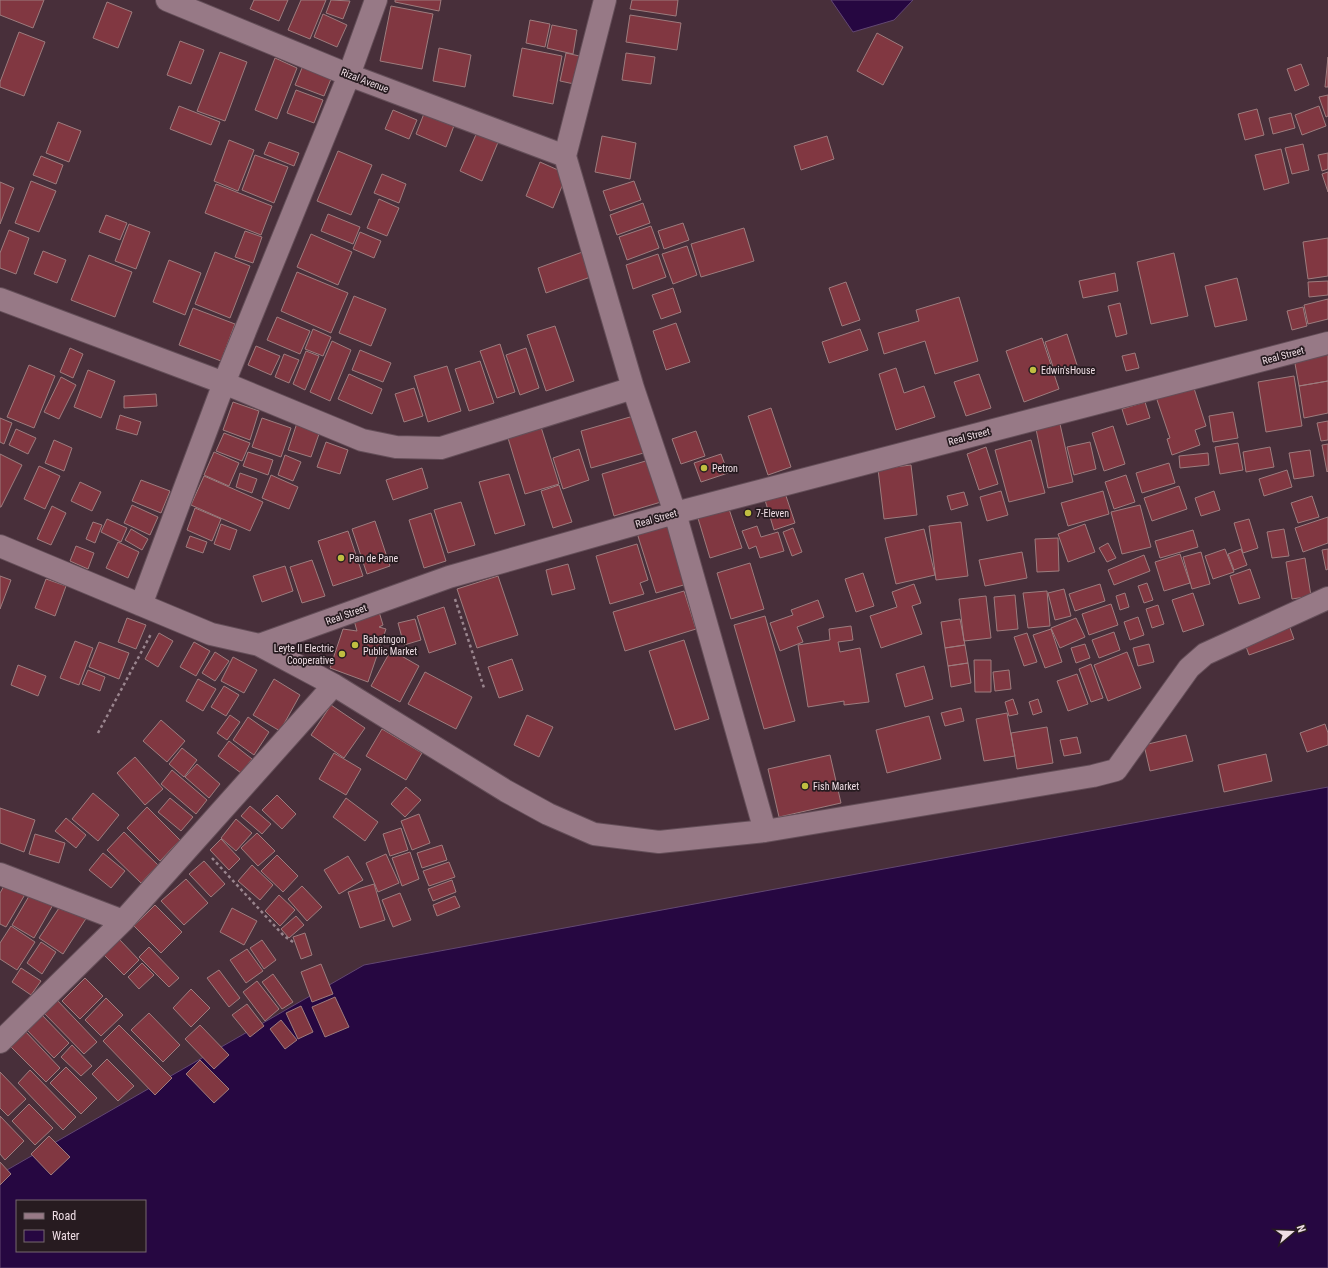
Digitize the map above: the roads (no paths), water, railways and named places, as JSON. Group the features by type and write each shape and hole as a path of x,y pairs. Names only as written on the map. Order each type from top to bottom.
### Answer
{"street":[{"name":"Rizal Avenue","path":"167,0 349,75 565,156"},
{"path":"141,605 224,383 349,75 376,0"},
{"path":"605,0 565,156 633,388 675,513 765,831"},
{"path":"0,299 224,383 362,440 396,447 440,448 633,388"},
{"name":"Real Street","path":"259,645 449,577 675,513 1328,344"},
{"path":"0,546 212,634 259,645 334,685 506,791 548,814 594,834 659,842 765,831 1093,776 1116,770 1189,668 1205,654 1328,598"},
{"path":"0,1042 123,921 334,685"},
{"path":"0,874 123,921"}],"water":[{"path":"831,0 913,0 894,20 853,32"},
{"path":"1328,787 1328,1268 0,1268 0,1174 364,965"}],"place":[{"name":"Edwin'sHouse","path":"1033,370"},
{"name":"Petron","path":"704,468"},
{"name":"7-Eleven","path":"748,513"},
{"name":"Pan de Pane","path":"341,558"},
{"name":"Babatngon Public Market","path":"355,645"},
{"name":"Leyte II Electric Cooperative","path":"342,654"},
{"name":"Fish Market","path":"805,786"}]}
